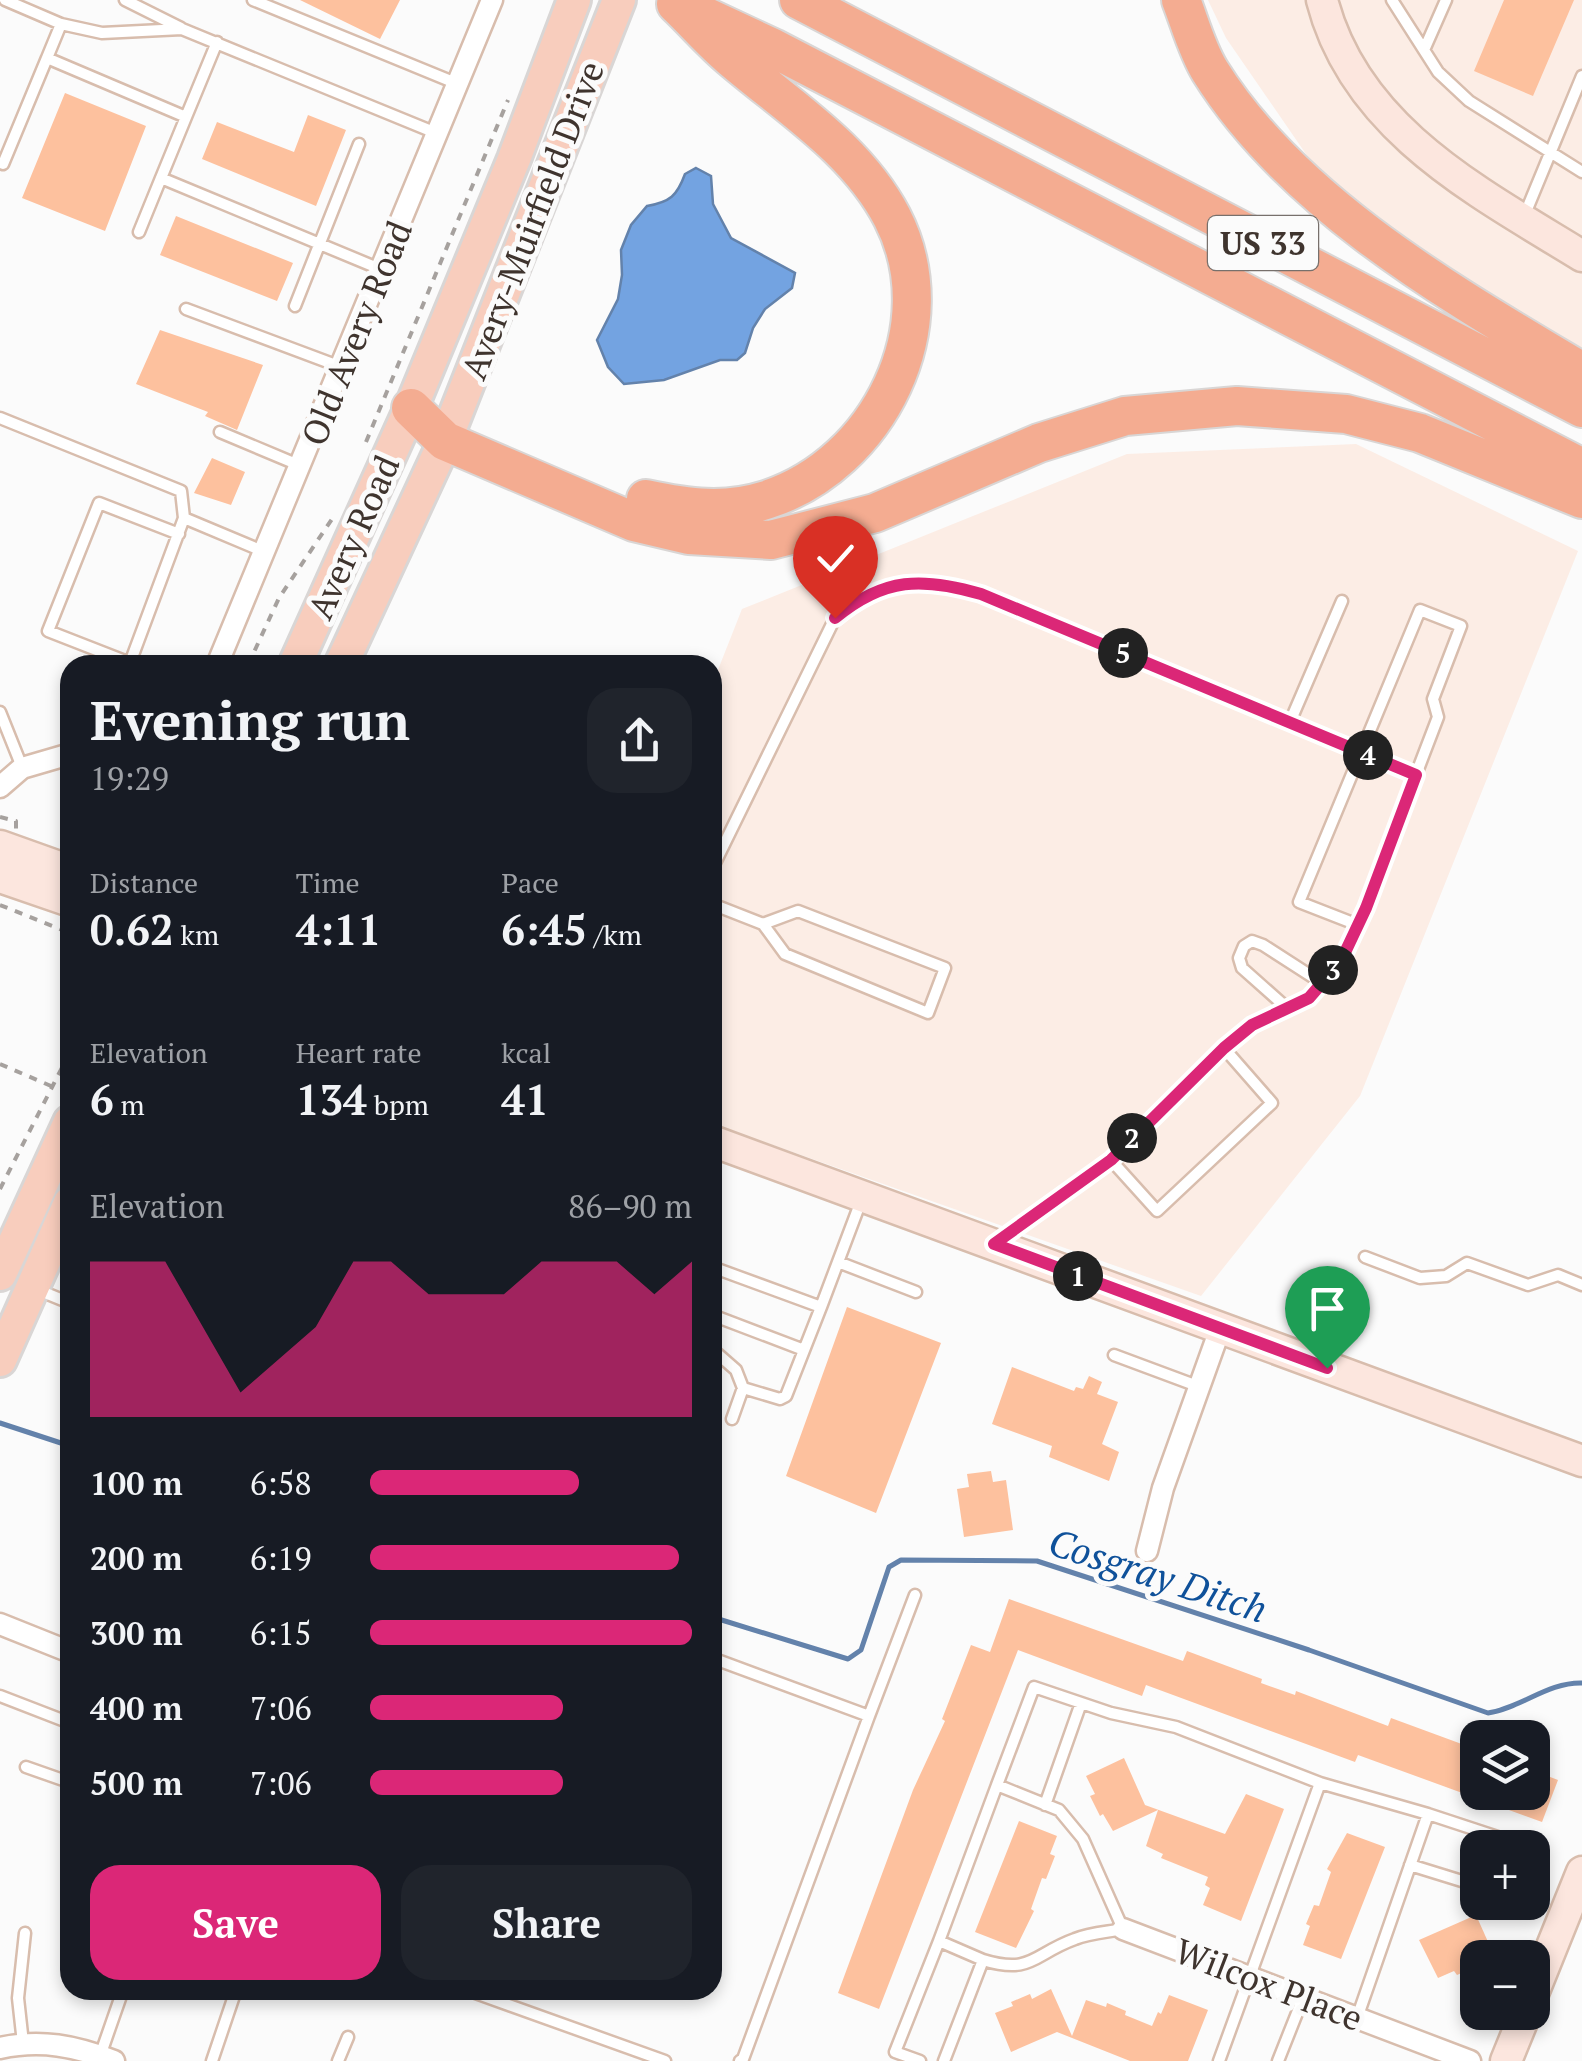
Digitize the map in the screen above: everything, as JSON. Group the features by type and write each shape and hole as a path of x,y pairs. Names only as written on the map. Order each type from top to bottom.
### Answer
{"highway":[{"name":"US 33","path":"800,0 1582,408"},
{"path":"1180,0 1208,68 1252,130 1311,190 1466,302 1582,372"},
{"name":"US 33","path":"672,2 773,48 1582,468"},
{"path":"450,429 640,498 691,509 728,508 796,489 824,471 851,450 892,390 910,328 912,304 906,259 892,218 876,192 825,134 730,57 672,2"},
{"path":"411,408 634,522 689,535 771,540 875,513 1040,443 1125,416 1237,406 1346,414 1420,433 1582,499"}],"main road":[{"name":"Avery-Muirfield Drive","path":"411,408 514,159 574,0"},
{"name":"Avery-Muirfield Drive","path":"450,429 618,0"},
{"path":"1322,0 1327,21 1349,67 1382,111 1418,149 1460,181 1582,256"},
{"name":"Avery Road","path":"300,655 411,408"},
{"name":"Avery Road","path":"346,655 450,429"},
{"path":"0,846 60,867"},
{"path":"0,877 60,898"},
{"path":"0,1274 60,1144"},
{"path":"722,1145 1582,1461"},
{"path":"0,1360 60,1225"},
{"path":"1550,1951 1582,1872"},
{"path":"1506,2061 1519,2030"}],"street":[{"name":"Old Avery Road","path":"220,655 492,0"},
{"path":"0,787 22,768 60,757"},
{"path":"1147,1552 1163,1488 1220,1329"},
{"path":"0,1624 60,1648"},
{"name":"Wilcox Place","path":"1123,1929 1470,2061"},
{"path":"0,2048 22,2043 57,2044 107,2058"}],"lane":[{"path":"4,0 61,24 102,33 182,29"},
{"path":"125,0 182,29 437,134"},
{"path":"253,0 458,84"},
{"path":"1392,0 1438,72 1469,101 1582,172"},
{"path":"1424,50 1446,0"},
{"path":"3,164 61,24"},
{"path":"139,232 217,42"},
{"path":"47,58 186,117"},
{"path":"1523,220 1582,76"},
{"path":"295,306 359,144"},
{"path":"161,178 382,269"},
{"path":"186,309 342,368"},
{"path":"0,418 180,491 184,518 133,655"},
{"path":"220,432 301,466"},
{"path":"110,655 48,631 99,503 178,534"},
{"path":"184,518 266,552"},
{"path":"722,849 835,618 855,601 908,582 942,582 981,594 1416,775"},
{"path":"1290,722 1342,601"},
{"path":"994,1244 1111,1160 1224,1048 1252,1025 1309,998 1341,961 1358,925 1438,717 1433,699 1461,626 1420,610 1299,902 1358,925"},
{"path":"0,712 22,768"},
{"path":"722,908 764,924 785,954 928,1014 945,968 798,911 764,924"},
{"path":"1288,1008 1242,968 1239,958 1244,946 1252,941 1262,945 1322,982"},
{"path":"1111,1160 1157,1211 1272,1104 1224,1048"},
{"path":"744,1388 780,1399 786,1396 864,1195"},
{"path":"1365,1257 1420,1278 1446,1276 1467,1263 1528,1285 1558,1276 1582,1285"},
{"path":"838,1262 916,1292"},
{"path":"722,1271 821,1306"},
{"path":"0,1274 60,1298"},
{"path":"722,1319 804,1350"},
{"path":"1114,1355 1200,1387"},
{"path":"722,1357 736,1370 744,1388 732,1419"},
{"path":"740,2061 915,1595"},
{"path":"722,1662 869,1716"},
{"path":"920,2061 895,2052 1034,1687 1112,1713 1176,1727 1320,1783 1477,1830"},
{"path":"0,1696 60,1720"},
{"path":"1045,1805 1082,1703"},
{"path":"26,1767 60,1779"},
{"path":"1219,2061 1320,1783"},
{"path":"940,1942 1008,1968 1029,1964 1075,1938 1123,1929 1083,1839 1058,1810 996,1785"},
{"path":"1357,2018 1428,1814"},
{"path":"1410,1865 1460,1880"},
{"path":"22,2043 18,1998 26,1933"},
{"path":"944,2061 983,1960"},
{"path":"1283,2060 1303,1997"},
{"path":"107,2058 122,2000"},
{"path":"212,2061 233,2000"},
{"path":"495,2000 665,2061"},
{"path":"338,2061 348,2037"}],"path":[{"path":"364,447 507,101"},
{"path":"253,655 279,598 333,518"},
{"path":"0,904 60,929"},
{"path":"0,1064 51,1086"},
{"path":"0,1189 60,1070"}],"shaded area":[{"path":"1208,0 1582,0 1582,356 1362,218 1308,157 1226,38"},
{"path":"1356,444 1578,551 1360,1096 1201,1296 722,1127 722,660 742,609 1127,454"}],"water":[{"path":"696,168 711,176 713,204 731,238 795,273 792,288 765,309 753,328 745,353 737,360 720,360 664,380 624,384 608,367 597,340 618,299 621,250 631,225 647,206 672,197 685,174"}],"building":[{"path":"300,0 400,0 380,39"},
{"path":"1504,0 1574,0 1533,96 1474,71"},
{"path":"65,93 146,126 105,231 22,198"},
{"path":"308,115 346,130 316,206 202,159 217,122 294,152"},
{"path":"176,216 293,263 277,301 160,255"},
{"path":"160,330 263,365 237,430 205,416 208,412 136,384"},
{"path":"212,458 245,472 231,505 194,493"},
{"path":"847,1307 941,1343 876,1513 786,1476"},
{"path":"1012,1367 1074,1391 1076,1387 1083,1389 1089,1376 1102,1382 1097,1394 1118,1402 1102,1444 1119,1452 1109,1481 1049,1457 1052,1446 992,1424"},
{"path":"991,1471 993,1482 1006,1480 1013,1530 964,1537 957,1489 969,1487 967,1474"},
{"path":"1009,1599 1183,1661 1187,1651 1295,1695 1296,1691 1388,1726 1391,1718 1460,1743 1460,1792 1358,1755 1355,1762 1146,1685 1142,1696 1018,1650 879,2009 838,1993 971,1645 990,1652"},
{"path":"1124,1758 1145,1805 1225,1834 1246,1794 1284,1809 1241,1921 1203,1905 1210,1888 1205,1885 1208,1877 1161,1858 1163,1854 1146,1846 1158,1810 1113,1831 1103,1814 1100,1816 1086,1776"},
{"path":"1550,1777 1558,1780 1550,1801"},
{"path":"1509,1810 1547,1810 1542,1822"},
{"path":"1019,1821 1057,1836 1050,1854 1055,1856 1046,1879 1042,1878 1031,1909 1034,1911 1016,1948 975,1932"},
{"path":"1347,1833 1385,1847 1341,1959 1303,1945 1310,1926 1306,1924 1314,1905 1319,1906 1331,1872 1327,1869"},
{"path":"1465,1920 1478,1920 1487,1940 1460,1940 1460,1974 1454,1971 1438,1978 1419,1940"},
{"path":"1051,1989 1072,2036 1086,2000 1106,2007 1107,2003 1152,2026 1169,1995 1208,2010 1188,2061 1130,2061 1057,2032 1011,2052 995,2013 1013,2006 1011,2002 1030,1994 1032,1999"}],"waterway":[{"name":"Cosgray Ditch","path":"0,1423 60,1443"},
{"name":"Cosgray Ditch","path":"722,1620 848,1659 861,1650 889,1567 901,1560 1037,1561 1488,1713 1558,1687 1582,1683"}],"route":[{"path":"835,618 855,601 908,582 942,582 981,594 1416,775 1366,908 1341,961 1309,998 1252,1025 1111,1160 994,1244 1327,1368"}]}
